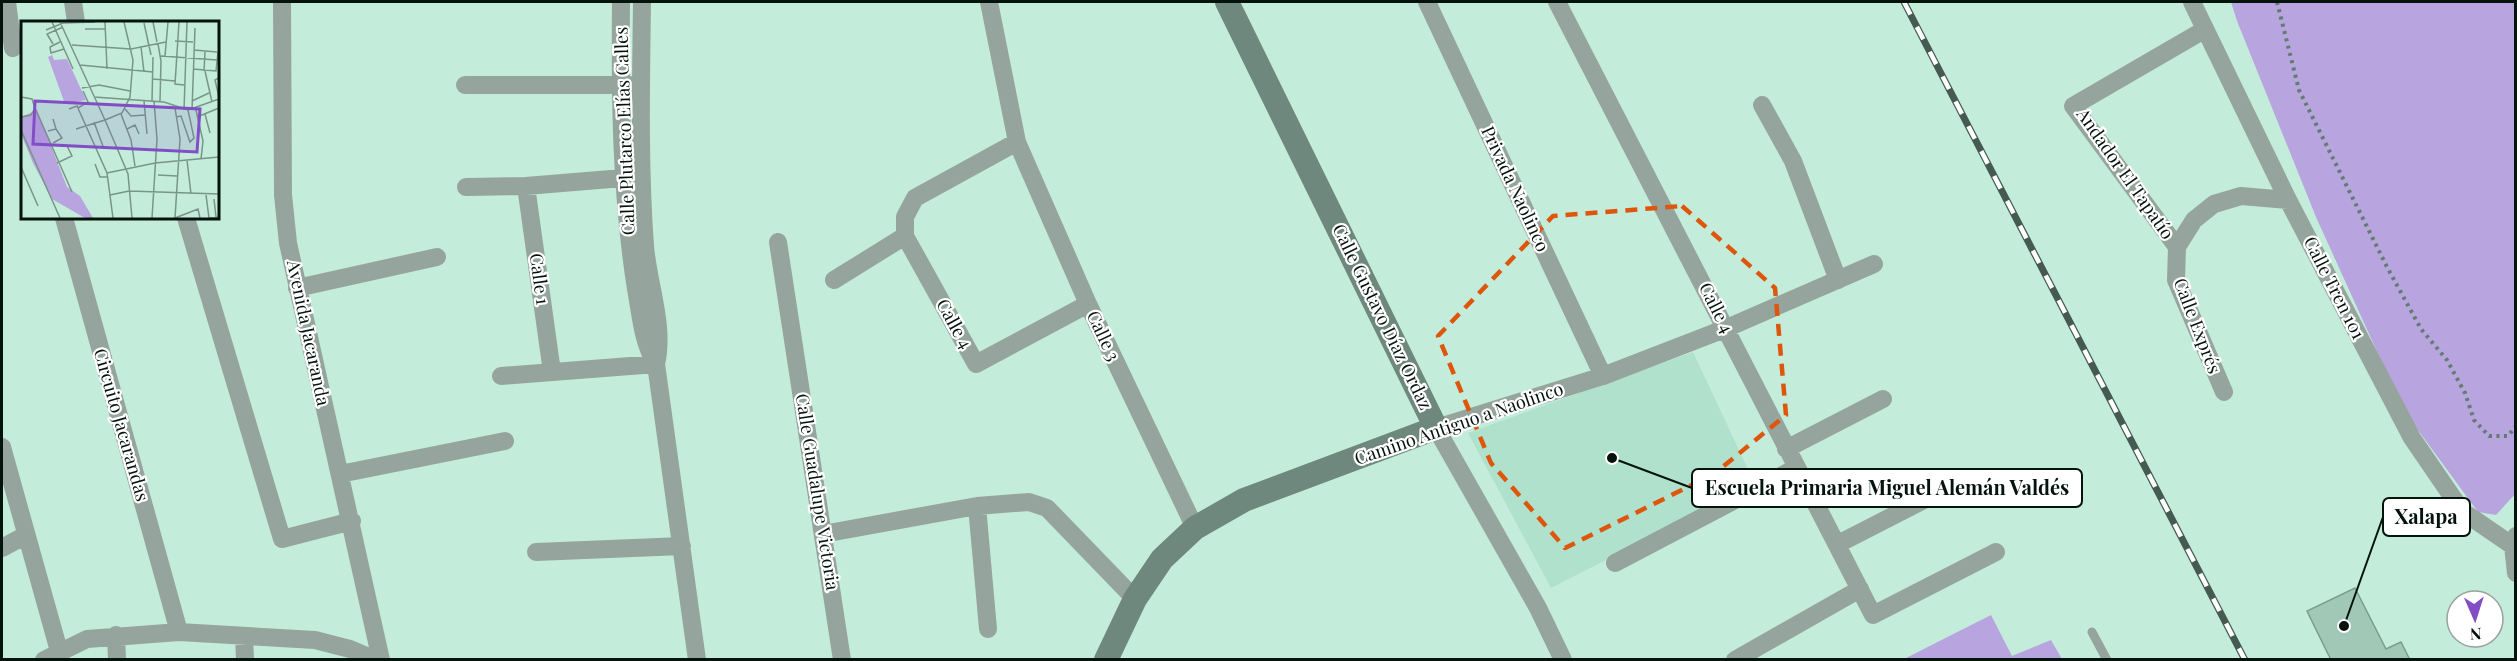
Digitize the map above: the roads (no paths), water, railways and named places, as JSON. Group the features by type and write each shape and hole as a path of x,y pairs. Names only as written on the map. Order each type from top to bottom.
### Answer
{"main road":[{"name":"Calle Gustavo Díaz Ordaz","path":"1227,2 1436,428"},
{"name":"Camino Antiguo a Naolinco","path":"1106,660 1135,599 1162,559 1195,528 1244,500 1436,428"}],"street":[{"path":"7,2 14,48"},
{"path":"73,2 76,21"},
{"name":"Avenida Jacaranda","path":"282,2 283,195 297,288 352,521 381,660"},
{"name":"Calle Plutarco Elías Calles","path":"621,2 620,85 623,178 630,251 646,348 656,364"},
{"name":"Calle Plutarco Elías Calles","path":"642,2 642,177 645,248 660,347 656,364 697,660"},
{"name":"Calle 3","path":"989,2 1017,142 1088,304 1195,528"},
{"name":"Privada Naolinco","path":"1427,2 1603,376"},
{"name":"Calle 4","path":"1557,2 1727,328 1786,449 1838,543 1873,615 1996,552"},
{"name":"Calle Tren 101","path":"2192,2 2288,200 2412,438 2462,512 2514,541"},
{"name":"Andador El Tapatío","path":"2177,247 2073,106 2204,30"},
{"path":"465,85 641,85"},
{"path":"1762,105 1793,161 1838,279"},
{"path":"834,280 905,236 905,217 915,198 1017,142"},
{"path":"466,187 526,186 642,177"},
{"name":"Calle 1","path":"526,186 552,372"},
{"path":"2177,247 2194,220 2214,204 2241,196 2288,200"},
{"name":"Circuito Jacarandas","path":"64,219 179,632"},
{"path":"186,219 282,539 352,521"},
{"name":"Calle 4","path":"905,236 976,364 1088,304"},
{"name":"Calle Guadalupe Victoria","path":"778,242 842,660"},
{"name":"Calle Exprés","path":"2177,247 2176,280 2224,393"},
{"path":"297,288 437,257"},
{"name":"Camino Antiguo a Naolinco","path":"1436,428 1603,376 1727,328 1874,264"},
{"path":"501,376 656,364"},
{"path":"1786,449 1883,399"},
{"name":"Calle Gustavo Díaz Ordaz","path":"1436,428 1538,608 1563,660"},
{"path":"340,474 505,441"},
{"path":"2,447 26,535 51,655 87,639 179,632 315,640 350,649 376,660"},
{"path":"1615,563 1796,468"},
{"path":"1838,543 1957,483"},
{"path":"824,534 977,506 1029,502 1047,508 1135,599"},
{"path":"977,506 988,628"},
{"path":"2,548 26,535"},
{"path":"2514,541 2516,573"},
{"path":"536,552 682,546"},
{"path":"1735,660 1860,589"},
{"path":"116,635 117,660"},
{"path":"244,636 244,660"}],"lane":[{"path":"2092,632 2107,660"}],"railway":[{"path":"1904,2 2245,660"}],"place":[{"name":"Escuela Primaria Miguel Alemán Valdés","path":"1612,458"},
{"name":"Xalapa","path":"2344,626"}]}
